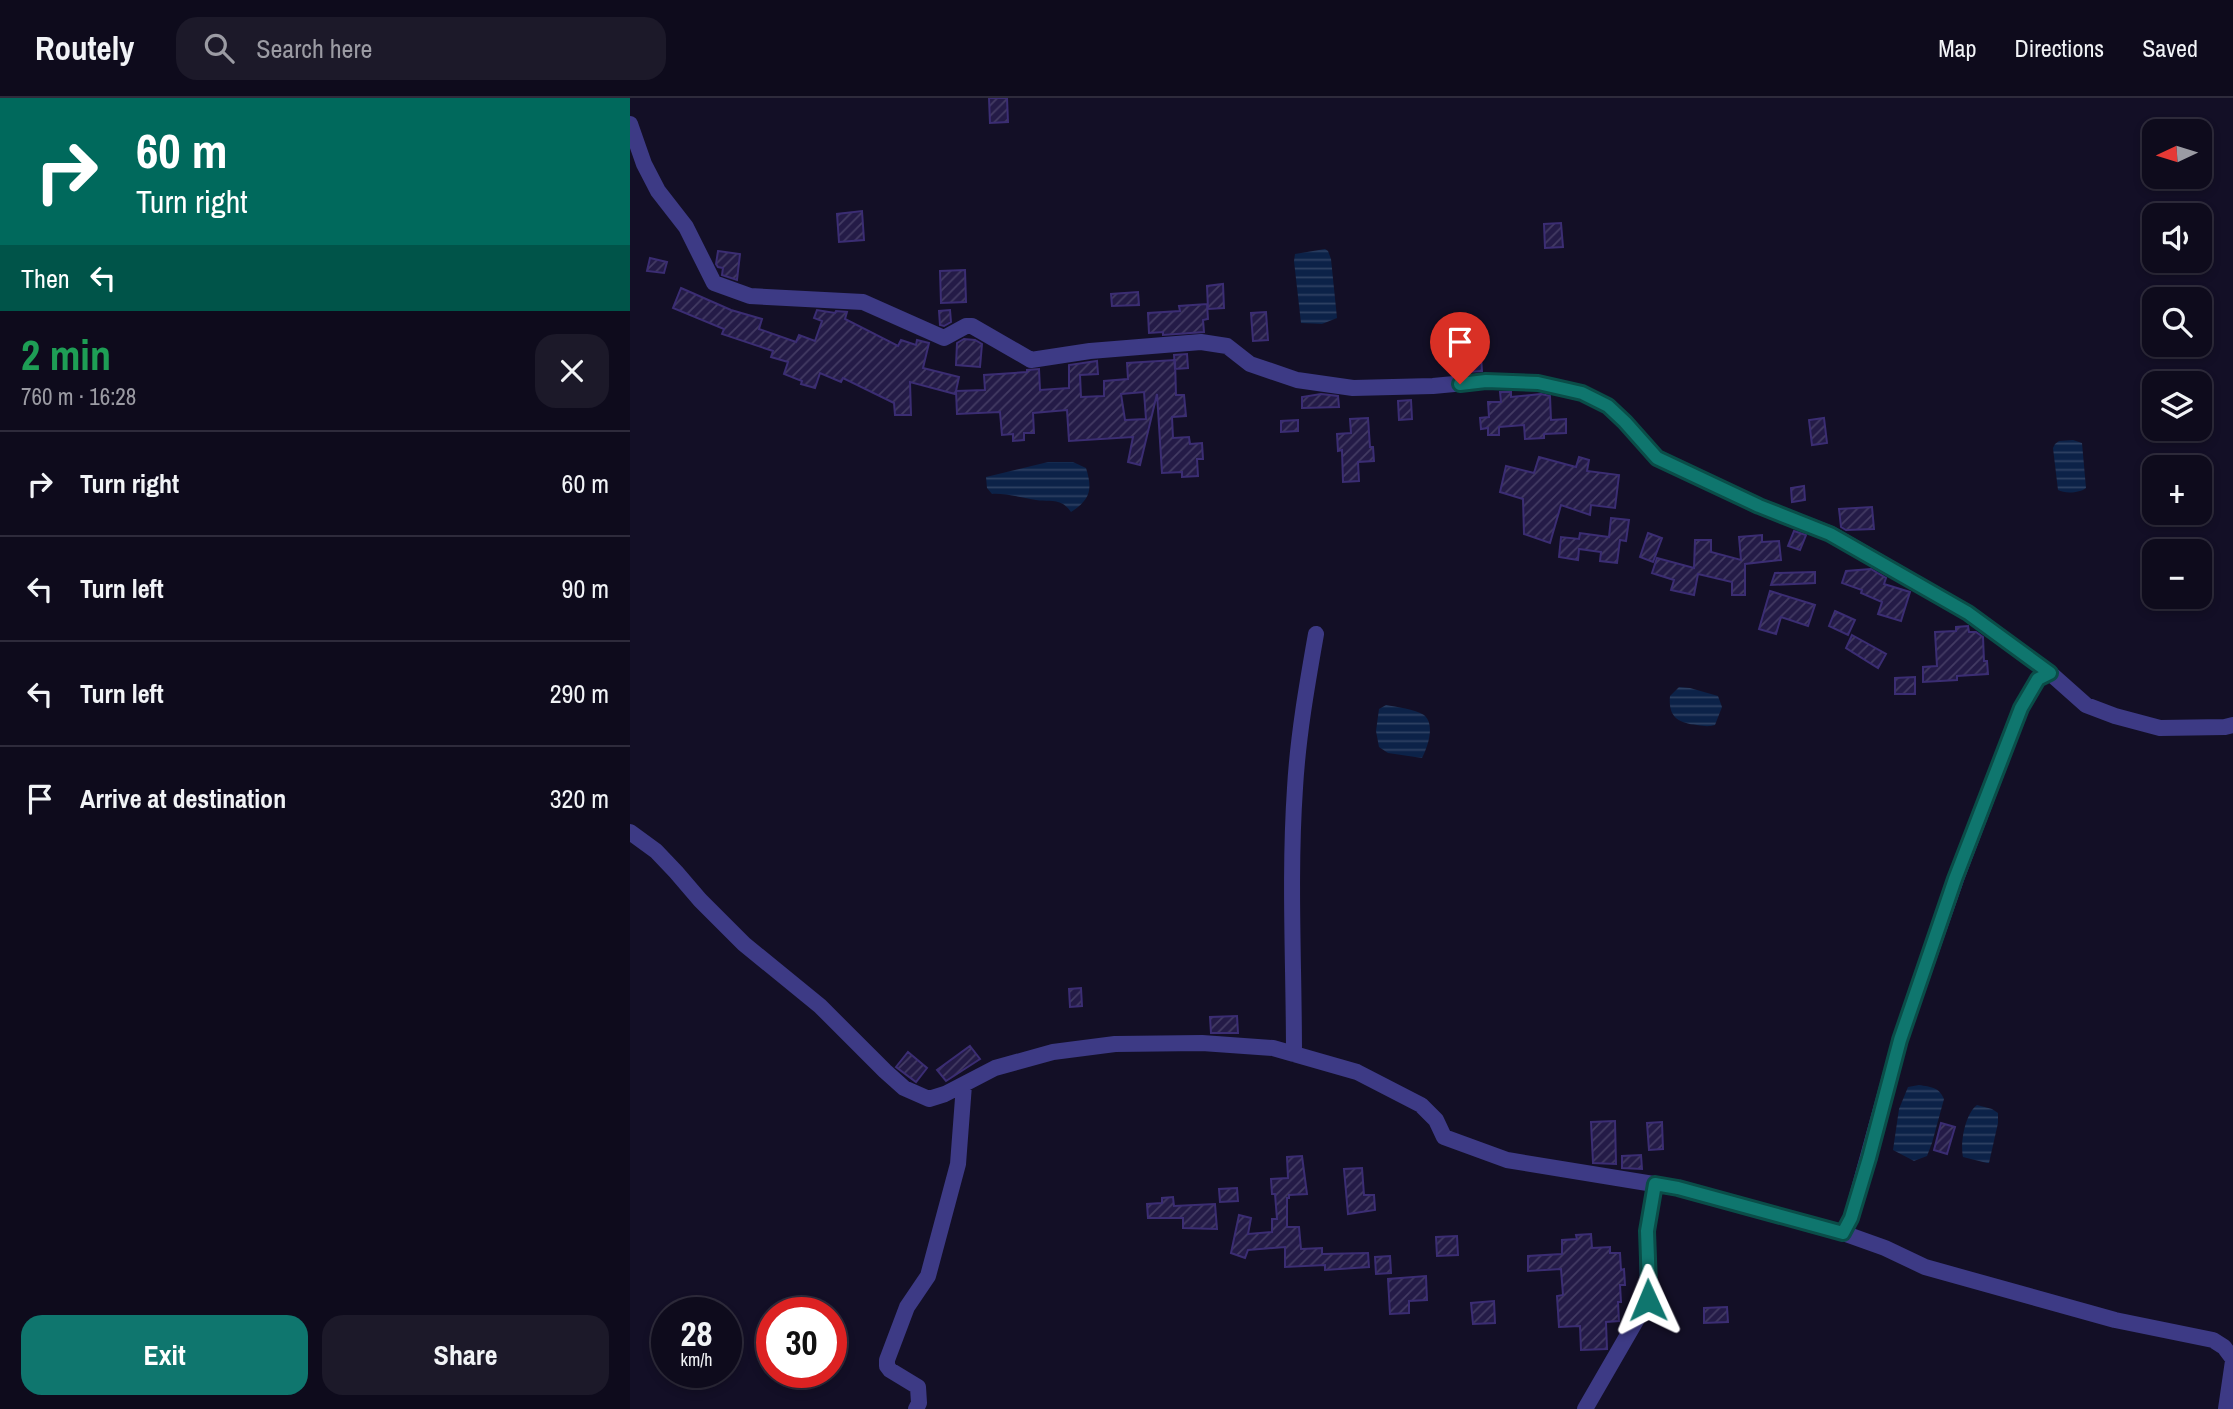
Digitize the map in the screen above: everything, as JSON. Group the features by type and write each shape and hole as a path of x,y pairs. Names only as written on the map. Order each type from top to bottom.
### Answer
{"street":[{"path":"630,124 644,164 658,191 686,227 714,283 750,296 863,302 944,338 966,326 972,326 1031,360 1090,351 1201,342 1227,346 1250,364 1297,380 1353,388 1433,386 1486,381 1538,383 1582,393 1608,406 1657,458 1759,506 1830,534 1968,613 2050,673 2086,705 2160,728 2233,725"},
{"path":"1294,1054 1294,790 1300,728 1315,634"},
{"path":"1843,1233 1851,1218 1869,1158 1900,1040 1955,879 2021,708 2038,679 2050,673"},
{"path":"630,832 656,851 744,944 820,1006 904,1088 929,1099 964,1085 995,1068 1042,1055 1115,1044 1202,1042 1273,1048 1357,1072 1421,1105 1436,1120 1444,1138 1507,1160 1678,1188 1843,1233 1938,1270 2115,1320 2213,1340 2224,1347 2233,1360 2226,1409"},
{"path":"916,1409 919,1403 918,1387 890,1370 887,1360 907,1307 928,1276 958,1164 964,1085"},
{"path":"1585,1409 1648,1300 1647,1231 1655,1184"}],"water":[{"path":"1325,249 1331,259 1337,318 1322,324 1301,323 1295,254"},
{"path":"2073,440 2082,443 2086,488 2076,492 2064,492 2058,490 2053,448 2059,441"},
{"path":"1048,462 1073,462 1086,468 1088,494 1071,512 1060,502 992,494 987,488 986,477"},
{"path":"1679,687 1718,696 1722,707 1715,725 1690,724 1676,718 1671,709 1670,696"},
{"path":"1386,705 1416,711 1428,719 1430,730 1422,758 1388,753 1379,747 1376,731 1379,709"},
{"path":"1919,1085 1937,1090 1944,1099 1927,1156 1914,1161 1893,1150 1899,1109 1908,1087"},
{"path":"1977,1105 1998,1113 1989,1163 1963,1157 1964,1129 1969,1115"}],"building":[{"path":"989,98 1007,98 1008,122 990,123"},
{"path":"862,211 864,240 839,242 837,214"},
{"path":"1561,223 1563,247 1545,248 1544,224"},
{"path":"718,251 740,254 737,280 722,275 723,268 716,264"},
{"path":"650,258 667,262 664,273 647,271"},
{"path":"965,270 966,302 941,303 940,271"},
{"path":"1223,284 1224,308 1208,309 1207,286"},
{"path":"681,288 731,310 762,319 759,329 796,342 799,335 815,341 822,321 814,318 817,310 847,312 845,319 898,346 901,340 916,345 917,340 929,343 923,368 959,377 956,391 955,394 910,382 911,415 895,415 894,403 843,378 841,382 820,373 815,388 801,384 802,381 784,374 788,362 771,357 773,351 722,334 724,329 673,308"},
{"path":"1138,292 1139,305 1112,306 1111,294"},
{"path":"1207,304 1208,319 1203,320 1204,332 1163,335 1163,332 1149,333 1148,313 1180,311 1179,306"},
{"path":"950,310 951,322 940,325 939,311"},
{"path":"1266,312 1268,340 1253,341 1251,313"},
{"path":"964,339 982,344 980,367 956,365 957,343"},
{"path":"1187,354 1188,368 1175,369 1174,355"},
{"path":"1467,357 1481,357 1482,371 1468,372"},
{"path":"1175,360 1176,395 1184,395 1186,416 1172,417 1173,438 1189,437 1190,444 1202,443 1203,459 1197,459 1198,476 1182,477 1182,472 1162,473 1157,394 1140,465 1128,462 1133,437 1069,441 1067,410 1033,413 1034,433 1024,433 1024,440 1013,441 1013,434 1002,435 1000,412 957,414 956,391 985,390 984,375 1039,369 1040,390 1069,388 1069,365 1097,361 1098,374 1080,375 1081,397 1104,396 1104,381 1128,379 1127,363","holes":["1144,392 1146,419 1125,420 1121,394"]},
{"path":"1500,392 1511,392 1511,397 1541,394 1550,396 1551,420 1566,419 1566,433 1544,434 1544,438 1525,439 1524,425 1499,427 1499,435 1488,435 1488,428 1481,429 1480,418 1489,417 1488,402 1501,402"},
{"path":"1321,394 1338,396 1339,407 1302,408 1302,397"},
{"path":"1411,400 1412,419 1399,420 1398,401"},
{"path":"1368,418 1374,461 1358,462 1359,481 1343,482 1342,450 1338,451 1337,434 1351,433 1350,419"},
{"path":"1824,418 1827,443 1812,445 1809,420"},
{"path":"1298,420 1298,431 1281,432 1281,421"},
{"path":"1539,457 1576,467 1579,457 1589,460 1587,471 1619,475 1615,508 1591,505 1590,515 1561,505 1550,543 1524,534 1523,499 1500,492 1506,466 1534,473"},
{"path":"1804,486 1805,500 1792,502 1791,488"},
{"path":"1872,507 1874,529 1846,530 1841,527 1839,509"},
{"path":"1611,518 1629,520 1626,541 1620,540 1617,563 1600,561 1601,552 1579,549 1578,560 1559,557 1561,537 1579,539 1580,533 1609,537"},
{"path":"1794,531 1806,535 1800,550 1788,546"},
{"path":"1648,533 1662,538 1653,562 1640,557"},
{"path":"1762,535 1762,542 1779,541 1781,560 1745,564 1745,595 1732,595 1732,582 1698,574 1694,595 1671,590 1674,580 1652,573 1657,558 1694,568 1695,540 1711,540 1711,552 1741,560 1739,537"},
{"path":"1871,569 1886,578 1884,584 1910,592 1901,621 1878,614 1882,602 1861,593 1862,590 1842,583 1846,571"},
{"path":"1815,572 1815,583 1771,585 1775,573"},
{"path":"1770,591 1815,605 1808,626 1781,617 1776,634 1759,629"},
{"path":"1835,611 1855,620 1848,635 1829,626"},
{"path":"1968,626 1969,632 1976,632 1983,637 1984,661 1987,661 1988,674 1957,676 1957,680 1923,682 1923,667 1937,666 1935,632 1956,631 1956,627"},
{"path":"1852,635 1886,654 1878,668 1846,648"},
{"path":"1915,677 1915,694 1895,694 1895,678"},
{"path":"1081,988 1082,1006 1070,1007 1069,989"},
{"path":"1237,1016 1238,1033 1211,1033 1210,1017"},
{"path":"970,1046 980,1059 946,1081 937,1070"},
{"path":"908,1052 927,1068 916,1082 896,1067"},
{"path":"1615,1121 1616,1164 1593,1163 1591,1122"},
{"path":"1662,1122 1663,1149 1649,1150 1647,1123"},
{"path":"1941,1123 1955,1127 1947,1154 1934,1150"},
{"path":"1641,1155 1642,1169 1622,1168 1622,1156"},
{"path":"1302,1156 1307,1194 1289,1195 1287,1198 1287,1227 1299,1227 1301,1249 1322,1248 1322,1254 1368,1253 1369,1267 1325,1270 1325,1265 1285,1267 1285,1247 1248,1250 1245,1258 1231,1253 1239,1215 1251,1218 1248,1234 1272,1232 1272,1219 1277,1219 1271,1179 1288,1178 1287,1157"},
{"path":"1362,1168 1364,1195 1374,1195 1375,1210 1348,1214 1344,1169"},
{"path":"1237,1188 1238,1201 1220,1202 1219,1189"},
{"path":"1173,1197 1174,1206 1215,1204 1217,1229 1183,1228 1183,1218 1148,1218 1147,1204 1162,1203 1162,1198"},
{"path":"1591,1234 1592,1248 1610,1247 1610,1253 1620,1253 1625,1285 1620,1285 1619,1321 1606,1322 1607,1349 1581,1350 1580,1326 1559,1327 1557,1296 1563,1295 1561,1269 1528,1271 1528,1256 1562,1254 1562,1240"},
{"path":"1457,1236 1458,1255 1437,1256 1436,1237"},
{"path":"1390,1256 1391,1273 1376,1274 1375,1257"},
{"path":"1426,1276 1427,1300 1409,1301 1409,1313 1390,1314 1388,1279"},
{"path":"1494,1301 1495,1323 1473,1324 1471,1303"},
{"path":"1727,1307 1728,1322 1704,1323 1704,1308"}],"route":[{"path":"1460,384 1486,381 1538,383 1582,393 1608,406 1657,458 1759,506 1830,534 1968,613 2050,673 2038,679 2021,708 1955,879 1900,1040 1869,1158 1851,1218 1843,1233 1655,1184 1647,1231 1648,1300"}]}
